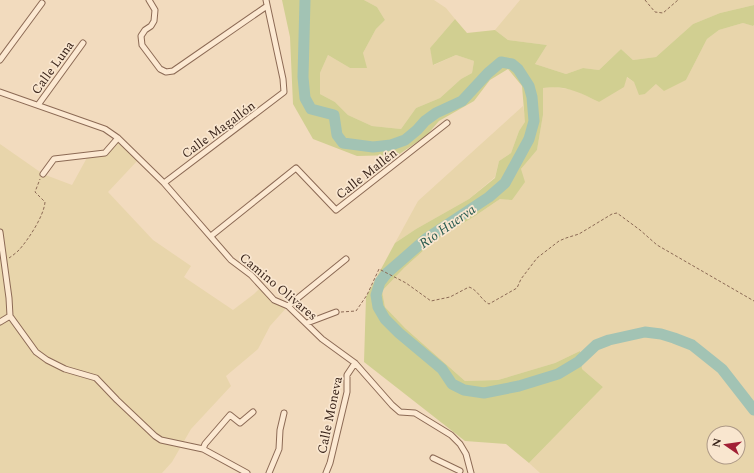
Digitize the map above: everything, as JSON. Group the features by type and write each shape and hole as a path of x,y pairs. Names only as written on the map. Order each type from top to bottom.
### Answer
{"street":[{"path":"149,0 155,10 154,21 141,36 142,45 160,69 166,72 173,71 267,6 266,0"},
{"path":"0,60 42,3"},
{"name":"Calle Magallón","path":"164,183 284,92 284,79 267,6"},
{"name":"Calle Luna","path":"38,105 84,43"},
{"name":"Camino Olivares","path":"0,93 105,129 118,138 164,183 231,260 251,275 274,300 288,306 322,339 355,363 400,412 414,413 451,435 460,444 466,454 470,471"},
{"name":"Calle Mallén","path":"211,236 296,168 336,210 447,123"},
{"path":"43,174 54,159 104,153 118,138"},
{"path":"0,232 10,316 36,352 65,369 96,378 117,400 161,440 203,449 247,473"},
{"path":"288,306 346,259"},
{"path":"307,323 336,312"},
{"path":"0,322 10,316"},
{"name":"Calle Moneva","path":"326,473 330,463 347,392 347,375 355,363"},
{"path":"203,449 205,444 230,415 240,423 253,412"},
{"path":"269,473 279,449 280,430 284,413"},
{"path":"433,458 459,472 470,471"}],"path":[{"path":"645,0 655,12 662,13 678,0"},
{"path":"4,262 18,252 40,218 45,207 45,202 35,192 43,174"},
{"path":"336,312 356,311 367,295 379,269 406,283 430,301 450,297 469,288 474,289 485,302 489,304 517,288 521,279 537,258 559,241 579,234 612,214 617,213 657,245 754,301"}],"shaded area":[{"path":"282,0 364,0 377,7 385,20 376,29 363,53 367,68 350,68 328,55 320,73 320,94 335,102 348,115 372,126 401,129 416,108 440,98 461,79 472,73 474,61 456,55 433,65 430,48 455,19 467,33 495,30 508,40 547,45 535,64 566,74 583,68 599,70 621,49 633,60 656,57 693,24 720,13 754,5 753,26 743,23 719,30 707,39 686,80 664,91 656,84 645,94 639,95 634,82 627,77 624,87 599,102 578,92 565,88 543,88 543,115 537,150 521,169 525,182 512,200 500,199 434,241 404,268 382,291 385,307 405,328 465,381 498,380 555,363 580,351 582,369 603,387 529,463 506,444 465,441 364,362 366,297 395,243 416,229 469,199 495,178 499,161 511,153 519,131 525,122 522,86 508,69 490,80 474,101 439,121 426,136 398,155 357,156 313,139 293,104 290,37"},
{"path":"364,0 434,0 446,8 455,19 430,48 434,65 456,55 474,61 472,73 461,79 440,98 416,108 401,129 372,126 348,115 335,102 320,94 320,73 328,55 350,68 363,53 376,29 385,20 377,7"},
{"path":"520,0 754,0 754,5 720,13 693,24 656,57 633,60 621,49 599,70 583,68 566,74 535,64 547,45 508,40 495,30"},
{"path":"743,23 754,25 754,473 540,473 529,463 603,387 582,369 580,351 555,363 498,380 465,381 405,328 385,307 382,291 404,268 434,241 500,199 521,169 537,150 543,115 542,88 554,87 575,90 599,102 626,77 634,82 645,94 656,84 686,80 707,39 719,30"},
{"path":"523,106 526,122 519,131 511,153 499,161 495,177 469,199 416,229 395,243 418,201"},
{"path":"118,138 139,159 108,192 153,240 191,266 184,277 233,310 262,286 274,300 288,306 270,326 258,349 226,376 231,386 191,429 172,462 162,473 0,473 0,144 43,174 72,185 89,154 105,153"}],"waterway":[{"name":"Río Huerva","path":"305,0 303,77 305,98 311,109 334,115 337,135 343,143 373,147 391,145 405,140 436,113 462,101 488,73 501,62 512,64 518,69 529,86 532,97 534,121 529,139 505,183 489,197 427,238 387,273 380,282 376,295 378,307 385,319 399,333 442,369 452,384 464,390 484,393 519,386 558,374 578,362 596,345 609,340 645,332 661,334 692,345 722,369 754,410"}]}
